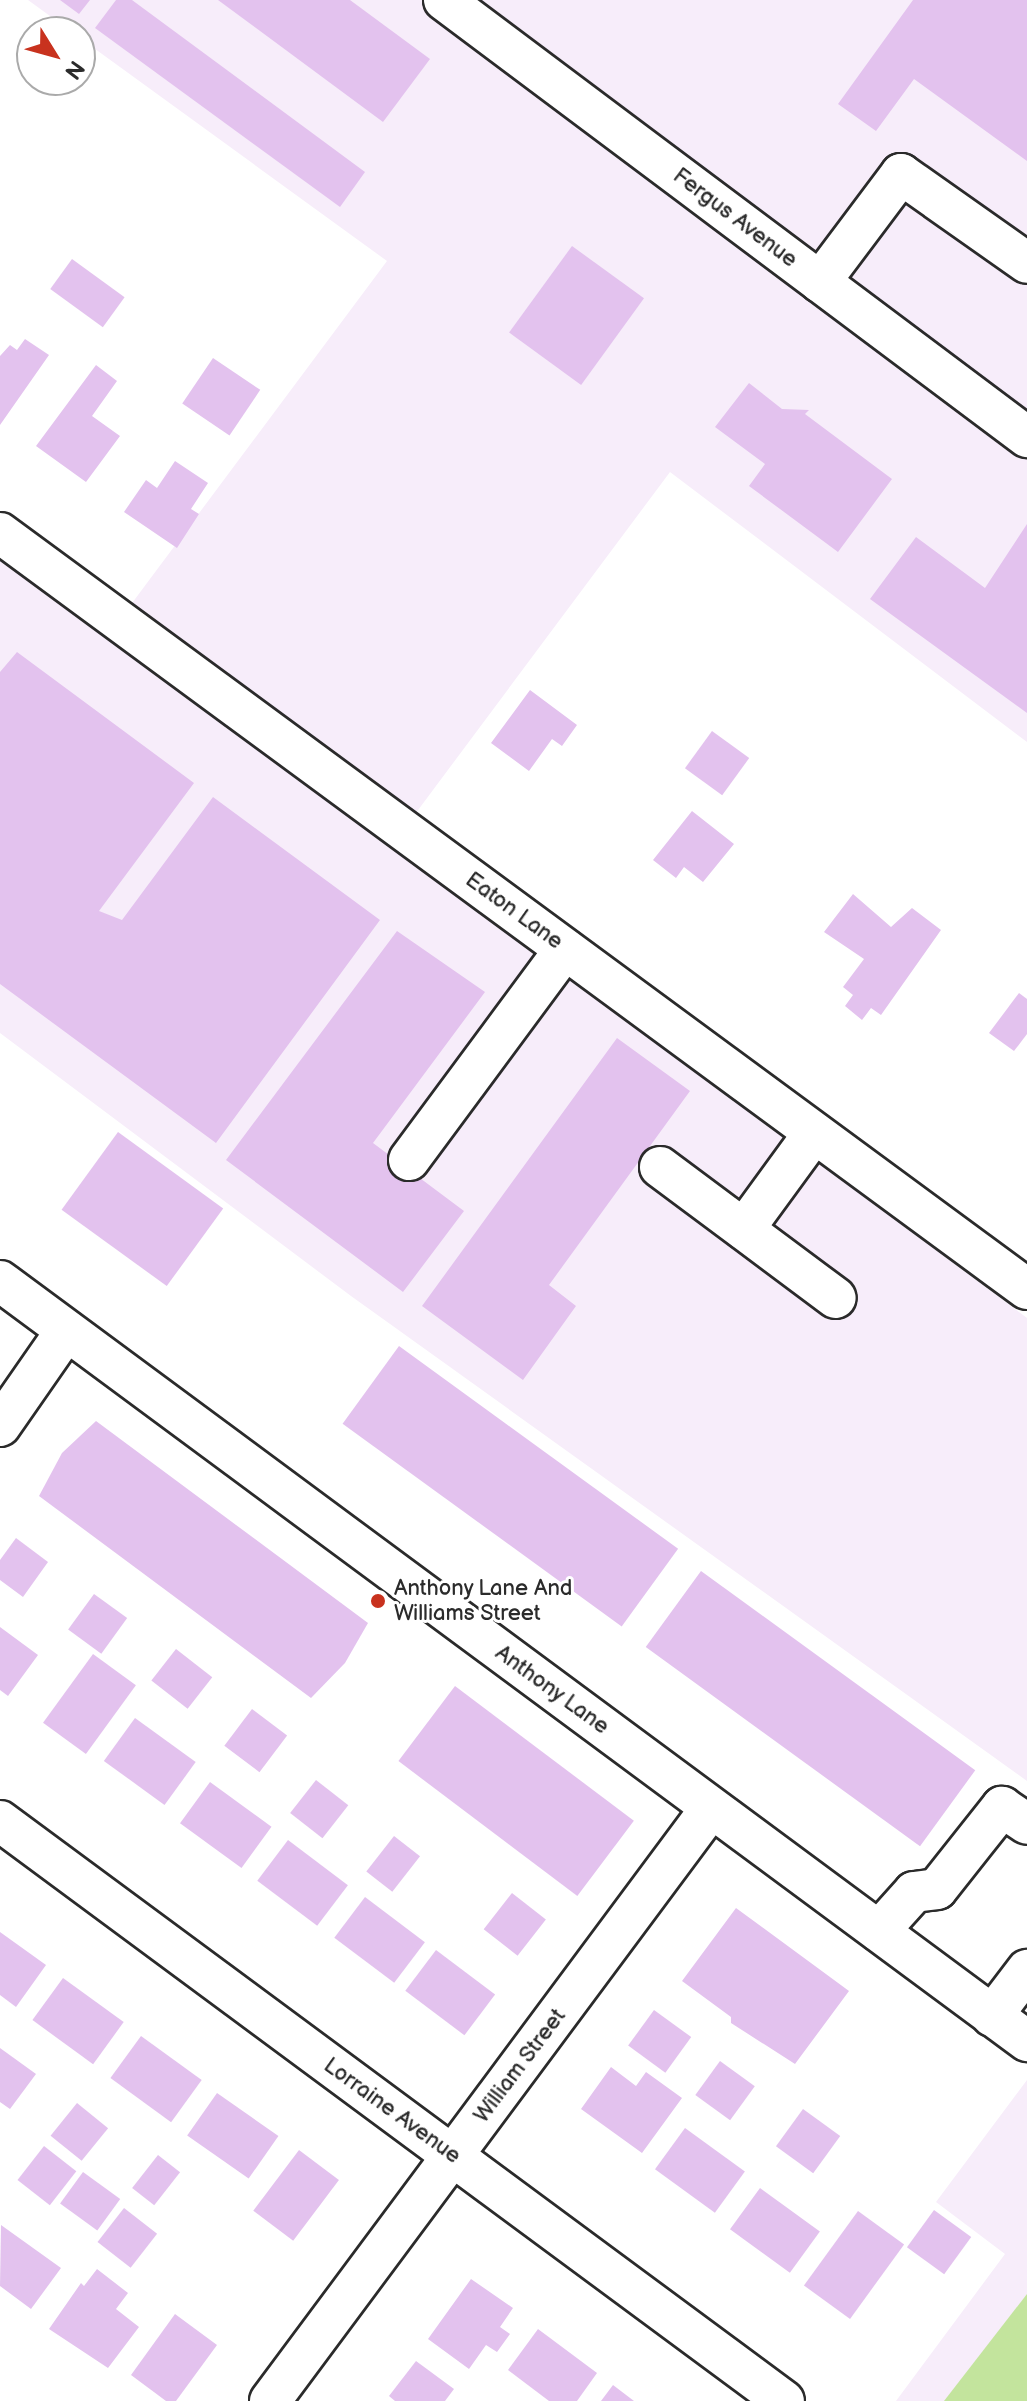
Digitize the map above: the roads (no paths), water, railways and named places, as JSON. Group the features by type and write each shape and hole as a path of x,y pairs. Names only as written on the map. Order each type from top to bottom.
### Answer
{"street":[{"name":"Fergus Avenue","path":"444,0 1027,437"},
{"path":"820,282 901,174 1027,263"},
{"name":"Eaton Lane","path":"0,533 1027,1289"},
{"path":"409,1160 565,949"},
{"path":"744,1229 814,1133"},
{"path":"660,1167 836,1298"},
{"name":"Anthony Lane","path":"2,1287 66,1331 1027,2041"},
{"path":"0,1426 66,1331"},
{"path":"879,1931 914,1892 937,1889 1002,1807 1027,1824"},
{"name":"William Street","path":"270,2401 711,1808"},
{"name":"Lorraine Avenue","path":"0,1821 784,2401"},
{"path":"992,2016 1027,1970"}],"place":[{"name":"Anthony Lane And Williams Street","path":"378,1601"}]}
